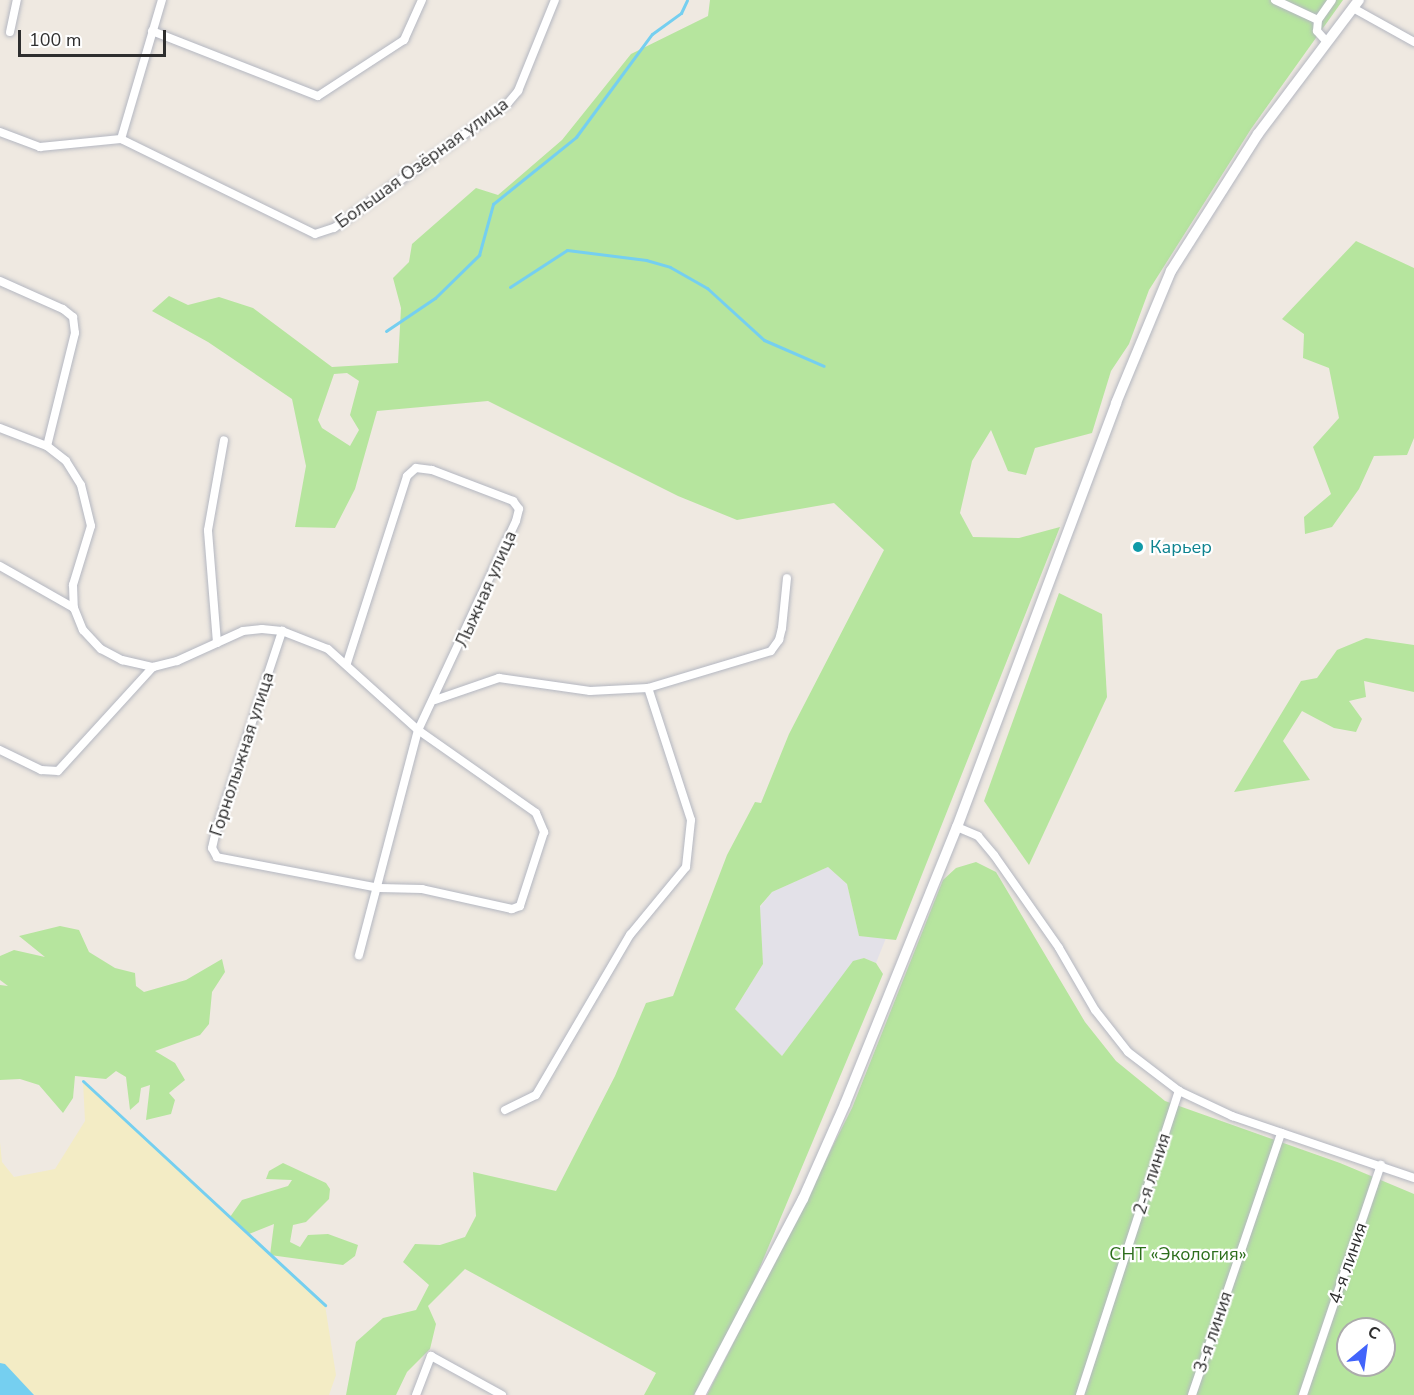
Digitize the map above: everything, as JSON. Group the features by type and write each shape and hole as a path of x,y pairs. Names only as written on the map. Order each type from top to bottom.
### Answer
{"main road":[{"path":"700,1395 803,1200 957,826 1116,403 1171,271 1258,134 1356,4"}],"street":[{"path":"10,32 17,0"},
{"path":"0,132 40,147 121,139 162,0"},
{"path":"152,31 318,96 404,40 422,0"},
{"name":"Большая Озёрная улица","path":"121,139 297,228 315,234 334,228 508,103 518,91 555,0"},
{"path":"1275,0 1318,20"},
{"path":"1327,42 1317,31 1318,20 1332,0"},
{"path":"1356,4 1414,42"},
{"path":"0,281 63,309 73,317 75,333 47,446"},
{"path":"0,428 47,446 66,461 87,504 91,526 73,585 74,608 83,630 101,649 122,660 153,667 177,661 243,631 282,631 328,649 347,663 418,730 379,888 358,955"},
{"path":"217,643 208,530 224,440"},
{"name":"Лыжная улица","path":"347,663 407,476 416,468 464,480 513,501 519,509 435,700 418,730"},
{"path":"0,566 74,608"},
{"path":"435,700 499,678 590,692 648,688 771,651 780,640 787,578"},
{"name":"Горнолыжная улица","path":"282,631 212,848 217,857 379,888 451,892 512,909 520,906 525,898 544,832 536,813 418,730"},
{"path":"0,750 41,770 58,771 153,667"},
{"path":"505,1110 536,1095 630,935 686,867 691,820 648,688"},
{"path":"957,826 978,836 994,855 1059,948 1095,1010 1128,1052 1179,1090 1232,1116 1414,1178"},
{"name":"2-я линия","path":"1080,1395 1179,1090"},
{"name":"3-я линия","path":"1192,1395 1281,1133"},
{"name":"4-я линия","path":"1303,1395 1381,1165"},
{"path":"416,1395 431,1356 502,1395"}],"shaded area":[{"path":"828,867 847,884 859,936 886,938 876,963 864,958 853,962 782,1056 735,1009 763,964 760,907 772,892"}],"green space":[{"path":"710,0 1343,0 1251,129 1149,290 1129,344 1111,371 1092,433 1035,448 1026,475 1008,471 991,430 972,461 960,513 973,537 1019,538 1060,527 896,940 859,936 847,884 828,867 772,892 760,906 763,964 735,1009 782,1056 853,961 864,958 876,963 883,974 747,1298 694,1395 644,1395 656,1373 465,1269 428,1306 436,1324 430,1349 407,1372 396,1395 346,1395 356,1342 383,1318 416,1310 429,1285 403,1262 415,1244 440,1245 465,1237 476,1216 473,1172 556,1191 615,1076 646,1003 673,996 727,855 755,802 761,803 789,734 884,550 834,503 737,520 678,496 488,401 377,411 355,489 335,528 295,527 306,466 292,399 208,342 152,311 169,296 188,305 219,297 253,308 332,367 398,363 401,308 393,278 409,262 412,244 476,188 498,195 562,140 631,54 708,16","holes":["347,373 359,381 350,415 359,430 350,446 322,428 318,420 334,374"]},
{"path":"1356,241 1414,268 1414,438 1407,455 1374,456 1359,489 1332,527 1305,534 1304,517 1331,494 1313,447 1339,418 1329,368 1303,358 1304,334 1282,319"},
{"path":"1059,593 1102,614 1107,697 1029,865 984,801"},
{"path":"1366,638 1414,645 1414,692 1364,681 1366,697 1349,701 1362,719 1356,732 1334,728 1302,711 1283,741 1310,780 1234,792 1301,681 1317,678 1337,650"},
{"name":"СНТ «Экология»","path":"976,862 996,872 1085,1022 1116,1061 1165,1101 1340,1163 1414,1194 1414,1395 707,1395 852,1108 943,880 956,868"},
{"path":"60,926 79,930 89,952 115,968 135,973 136,986 144,992 186,980 222,959 225,972 212,992 209,1024 200,1035 155,1051 175,1063 185,1080 169,1093 175,1100 171,1114 146,1120 150,1085 141,1088 139,1102 130,1110 126,1077 116,1071 106,1079 75,1076 73,1098 63,1113 39,1085 20,1079 0,1080 0,985 8,986 0,980 0,956 14,950 45,957 19,936"},
{"path":"283,1163 326,1183 330,1189 329,1199 306,1222 293,1225 290,1242 300,1247 308,1235 328,1234 358,1245 355,1256 343,1265 270,1255 274,1224 249,1234 230,1217 242,1200 288,1186 292,1180 266,1179 269,1171"}],"sand":[{"path":"83,1081 325,1305 336,1375 329,1395 34,1395 0,1363 0,1142 2,1162 14,1177 55,1169 85,1121"}],"water":[{"path":"0,1363 5,1364 34,1395 0,1395"}],"waterway":[{"path":"386,331 435,298 479,255 493,204 576,137 652,34 681,13 687,0"},
{"path":"510,287 567,250 646,260 670,267 707,288 764,340 824,366"},
{"path":"83,1081 325,1305"}],"place":[{"name":"Карьер","path":"1138,547"}]}
